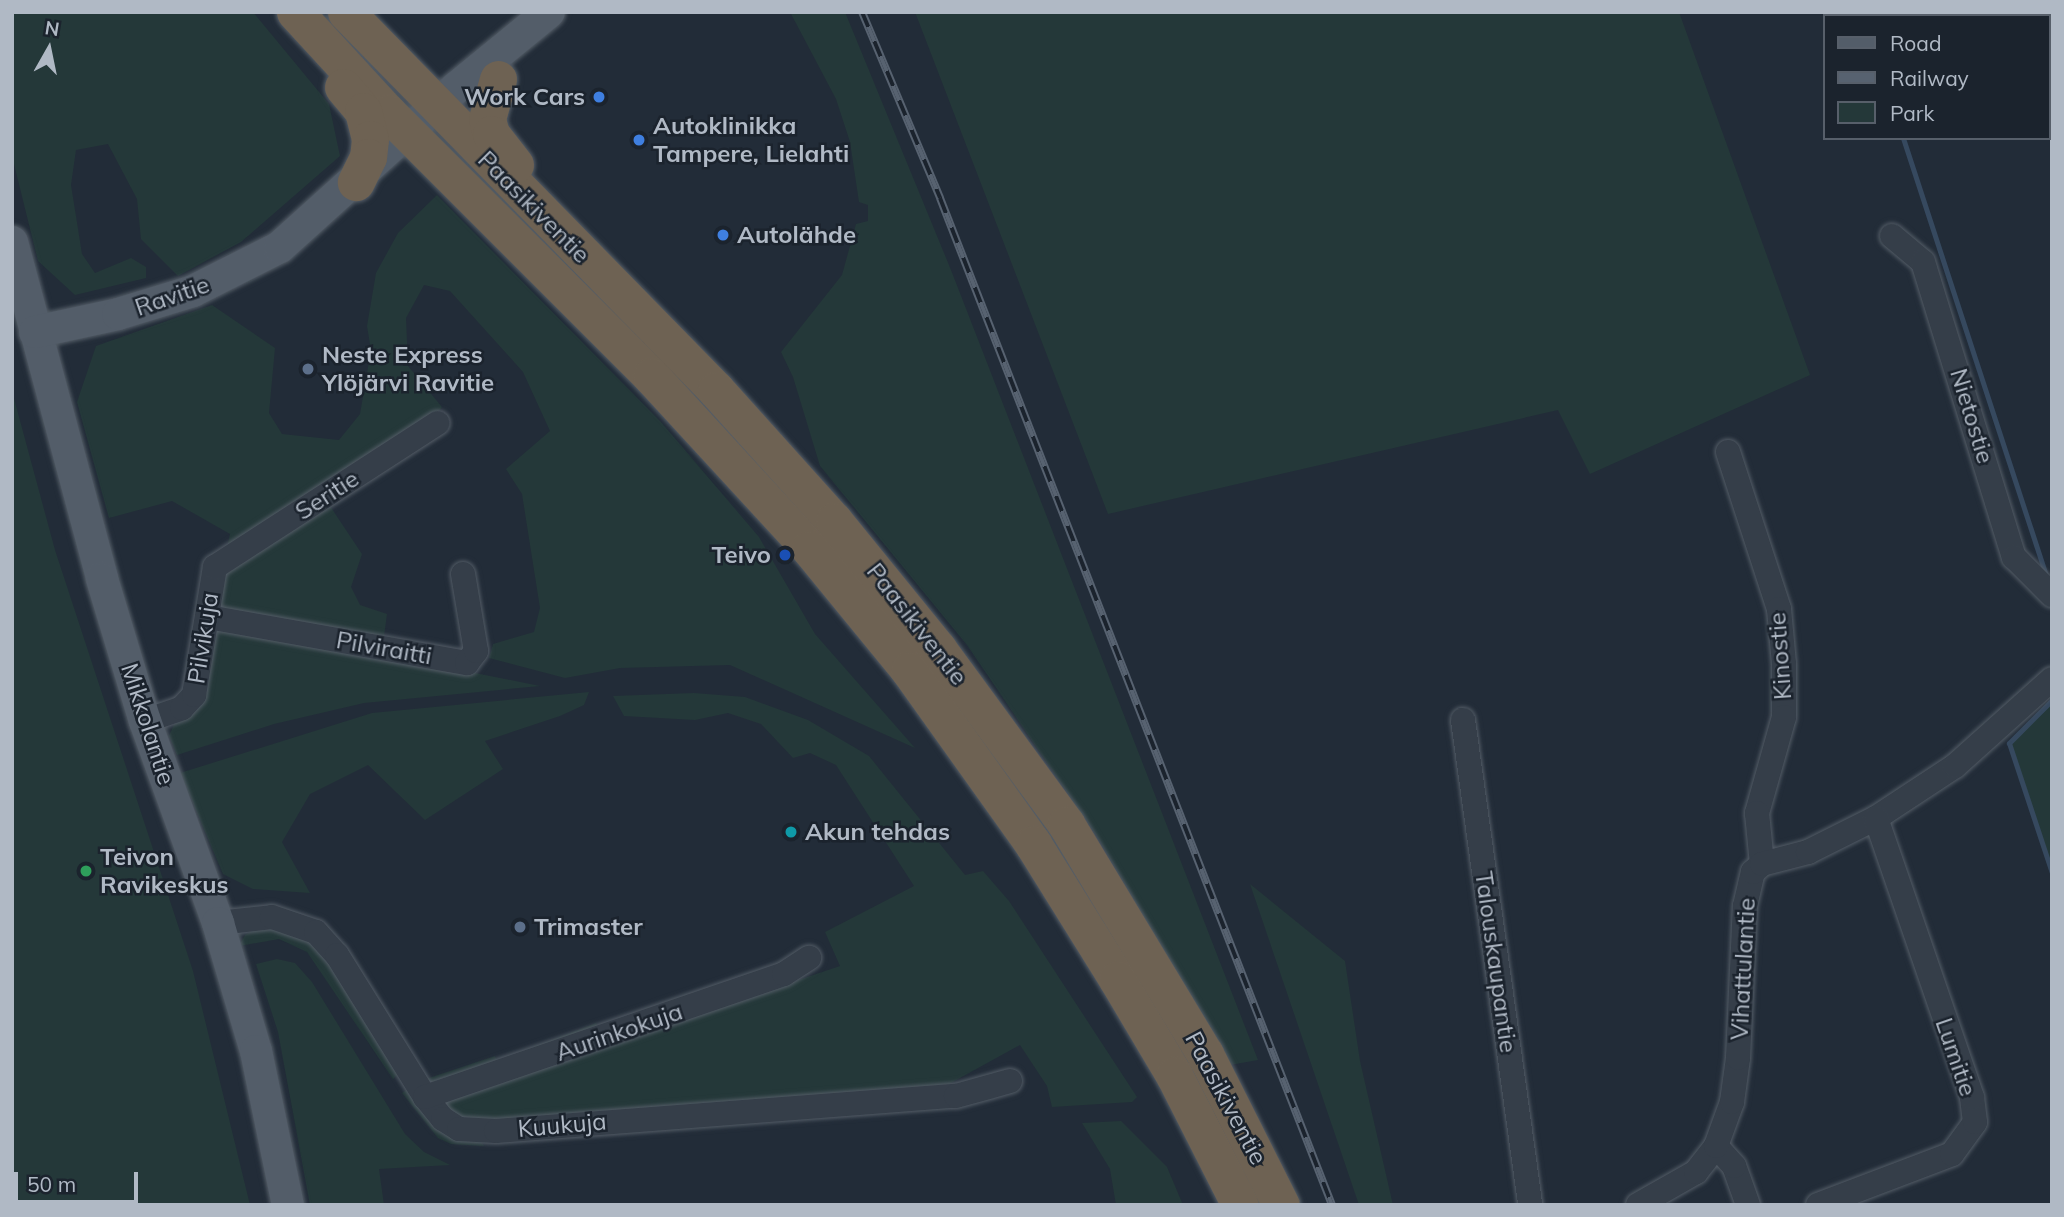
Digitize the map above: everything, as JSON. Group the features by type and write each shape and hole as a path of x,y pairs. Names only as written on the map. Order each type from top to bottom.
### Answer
{"highway":[{"name":"Paasikiventie","path":"346,12 442,115 716,390 834,521 990,717 1066,824 1192,1033 1281,1205"},
{"name":"Paasikiventie","path":"297,14 415,140 651,376 810,549 909,670 1033,844 1117,979 1174,1075 1240,1205"},
{"path":"297,14 315,56 363,111 369,149 356,182"},
{"path":"498,79 488,103 491,134 582,240 589,262"}],"main road":[{"path":"442,115 549,12"},
{"path":"442,115 498,79 572,12"},
{"name":"Ravitie","path":"34,332 118,314 192,291 299,234 338,219 442,115"},
{"name":"Ravitie","path":"299,234 356,182 415,140"},
{"name":"Mikkolantie","path":"12,242 83,518 145,721 218,923 264,1082 288,1205"}],"street":[{"name":"Nietostie","path":"1892,236 1923,262 2014,557 2052,595"},
{"name":"Seritie","path":"215,567 438,423"},
{"name":"Kinostie","path":"1728,452 1772,583 1784,664 1784,717 1757,813 1762,864"},
{"name":"Pilvikuja","path":"145,721 182,708 194,695 215,567"},
{"name":"Pilviraitti","path":"208,617 467,663 476,650 463,574"},
{"name":"Vihattulantie","path":"1638,1205 1696,1172 1716,1146 1732,1101 1738,1059 1746,895 1754,872 1762,864 1808,852 1876,818 1955,766 2052,679"},
{"name":"Talouskaupantie","path":"1463,720 1530,1205"},
{"name":"Lumitie","path":"1818,1205 1952,1154 1975,1122 1972,1097 1876,818"},
{"name":"Kuukuja","path":"218,923 272,917 316,932 337,955 425,1097 452,1126 496,1131 956,1096 1010,1081"},
{"name":"Aurinkokuja","path":"425,1097 762,982 809,958"},
{"path":"1716,1146 1734,1166 1748,1205"}],"green space":[{"path":"12,12 253,12 329,104 340,156 241,242 178,276 141,239 137,199 108,144 76,150 71,185 82,254 95,273 131,258 146,267 146,278 75,295 38,261 12,156"},
{"path":"790,12 845,12 951,270 1258,1060 1230,1065 1096,835 967,645 820,466 793,377 781,352 842,275 856,224 868,221 868,205 859,202 850,142 836,99"},
{"path":"915,12 1679,12 1810,375 1590,474 1558,410 1108,514"},
{"path":"437,195 661,422 759,537 815,634 915,748 730,665 620,668 565,678 489,658 493,644 534,632 540,608 522,494 506,469 550,431 523,372 450,291 424,285 406,318 408,366 442,407 426,425 226,553 230,534 172,501 109,518 77,402 96,346 212,305 275,348 269,413 282,434 339,440 360,414 371,350 367,326 376,273 398,233"},
{"name":"Teivon Ravikeskus","path":"12,391 55,550 193,971 250,1205 12,1205"},
{"path":"326,500 362,554 351,587 360,605 387,614 383,644 218,615 224,566"},
{"path":"218,626 540,686 364,703 274,724 177,755 169,736 175,722 202,704"},
{"path":"589,692 584,705 560,716 485,741 503,769 425,820 368,765 310,794 282,842 310,893 253,889 223,874 180,773 372,713"},
{"path":"694,693 745,697 808,720 869,756 965,875 983,871 1009,901 1137,1097 1132,1102 1052,1107 1047,1086 1020,1045 940,1089 515,1122 460,1119 449,1111 443,1100 840,966 825,932 914,886 836,765 810,753 793,758 761,724 728,713 695,720 624,716 613,696"},
{"path":"2052,700 2052,873 2009,743"},
{"path":"1250,884 1345,961 1360,1061 1393,1205 1359,1205"},
{"path":"273,927 310,940 321,952 400,1072 393,1079 307,952 279,939 239,946 245,935 256,929"},
{"path":"277,959 295,963 312,982 405,1134 424,1152 450,1165 379,1169 384,1205 310,1205 278,1032 256,964"},
{"path":"596,1023 599,1031 530,1058 527,1050"},
{"path":"495,1056 498,1064 433,1082 426,1079"},
{"path":"409,1088 481,1141 484,1146 451,1144 438,1138 402,1093"},
{"path":"1121,1121 1167,1167 1183,1205 1116,1205 1110,1169 1082,1123"}],"waterway":[{"path":"1904,140 2045,573"},
{"path":"2052,700 2009,743 2052,873"}],"railway":[{"path":"862,12 940,198 1332,1205"}],"place":[{"name":"Work Cars","path":"599,97"},
{"name":"Autoklinikka Tampere, Lielahti","path":"639,140"},
{"name":"Autolähde","path":"723,235"},
{"name":"Neste Express Ylöjärvi Ravitie","path":"308,369"},
{"name":"Teivo","path":"785,555"},
{"name":"Akun tehdas","path":"791,832"},
{"name":"Teivon Ravikeskus","path":"86,871"},
{"name":"Trimaster","path":"520,927"}]}
